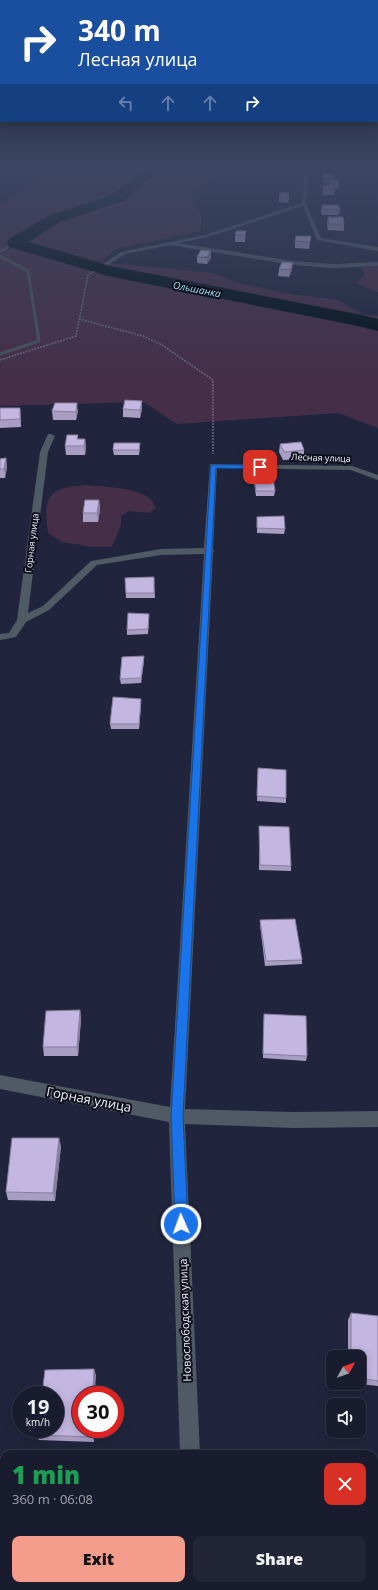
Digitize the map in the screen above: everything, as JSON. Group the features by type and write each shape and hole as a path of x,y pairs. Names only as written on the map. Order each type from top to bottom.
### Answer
{"street":[{"path":"106,264 123,253 188,239"},
{"path":"320,239 333,244 363,245 378,249"},
{"path":"167,243 293,263 332,266 378,264"},
{"name":"Горная улица","path":"22,620 44,452 51,436"},
{"name":"Лесная улица","path":"214,466 352,468 378,478"},
{"name":"Новослободская улица","path":"190,1450 177,1116 214,466"},
{"path":"0,637 12,635 22,620 46,608 94,564 161,552 210,551"},
{"name":"Горная улица","path":"0,1082 177,1116 294,1120 378,1119"}],"path":[{"path":"0,360 76,336 88,275 94,271"},
{"path":"79,318 143,336 162,345 213,380 214,466"}],"shaded area":[{"path":"0,239 162,239 116,249 101,262 214,273 234,282 285,293 338,300 362,314 378,316 378,428 338,413 177,424 144,402 0,406"},
{"path":"361,267 378,267 378,292 358,284 358,281 365,275"},
{"path":"87,485 121,488 139,492 151,500 156,508 149,513 129,511 121,516 121,525 112,547 93,547 62,542 48,533 46,510 48,502 56,491 74,486"}],"building":[{"path":"295,239 310,239 310,242 295,241"},
{"path":"201,250 211,251 207,257 197,257"},
{"path":"282,262 293,263 290,270 279,269"},
{"path":"125,400 142,401 140,410 123,409"},
{"path":"55,403 77,403 76,412 52,411"},
{"path":"0,408 20,408 20,419 0,420"},
{"path":"67,435 78,435 77,439 85,439 84,446 65,446"},
{"path":"301,442 304,450 284,452 280,444"},
{"path":"114,443 140,443 139,450 113,450"},
{"path":"6,458 4,469 0,469 0,459"},
{"path":"273,477 275,491 256,491 254,478"},
{"path":"85,500 99,500 97,513 83,513"},
{"path":"284,516 285,529 257,528 257,517"},
{"path":"154,577 154,593 126,593 125,578"},
{"path":"128,613 149,614 148,629 127,630"},
{"path":"144,656 141,678 120,679 122,657"},
{"path":"113,697 141,699 139,724 110,724"},
{"path":"258,768 286,770 286,798 257,796"},
{"path":"259,826 289,827 291,866 260,865"},
{"path":"295,919 302,960 266,961 260,920"},
{"path":"80,1010 77,1047 43,1047 46,1011"},
{"path":"264,1014 306,1016 307,1056 263,1054"},
{"path":"12,1138 59,1138 53,1193 6,1192"},
{"path":"351,1313 378,1316 378,1381 366,1379 366,1350 351,1350"},
{"path":"94,1369 93,1386 72,1386 72,1436 64,1436 64,1386 43,1386 45,1370"}],"waterway":[{"name":"Ольшанка","path":"21,239 15,243 108,271 355,319 378,325"},
{"path":"0,252 15,243"},
{"path":"0,256 28,271 39,341 0,354"}],"route":[{"path":"181,1224 177,1116 214,466 260,467"}]}
